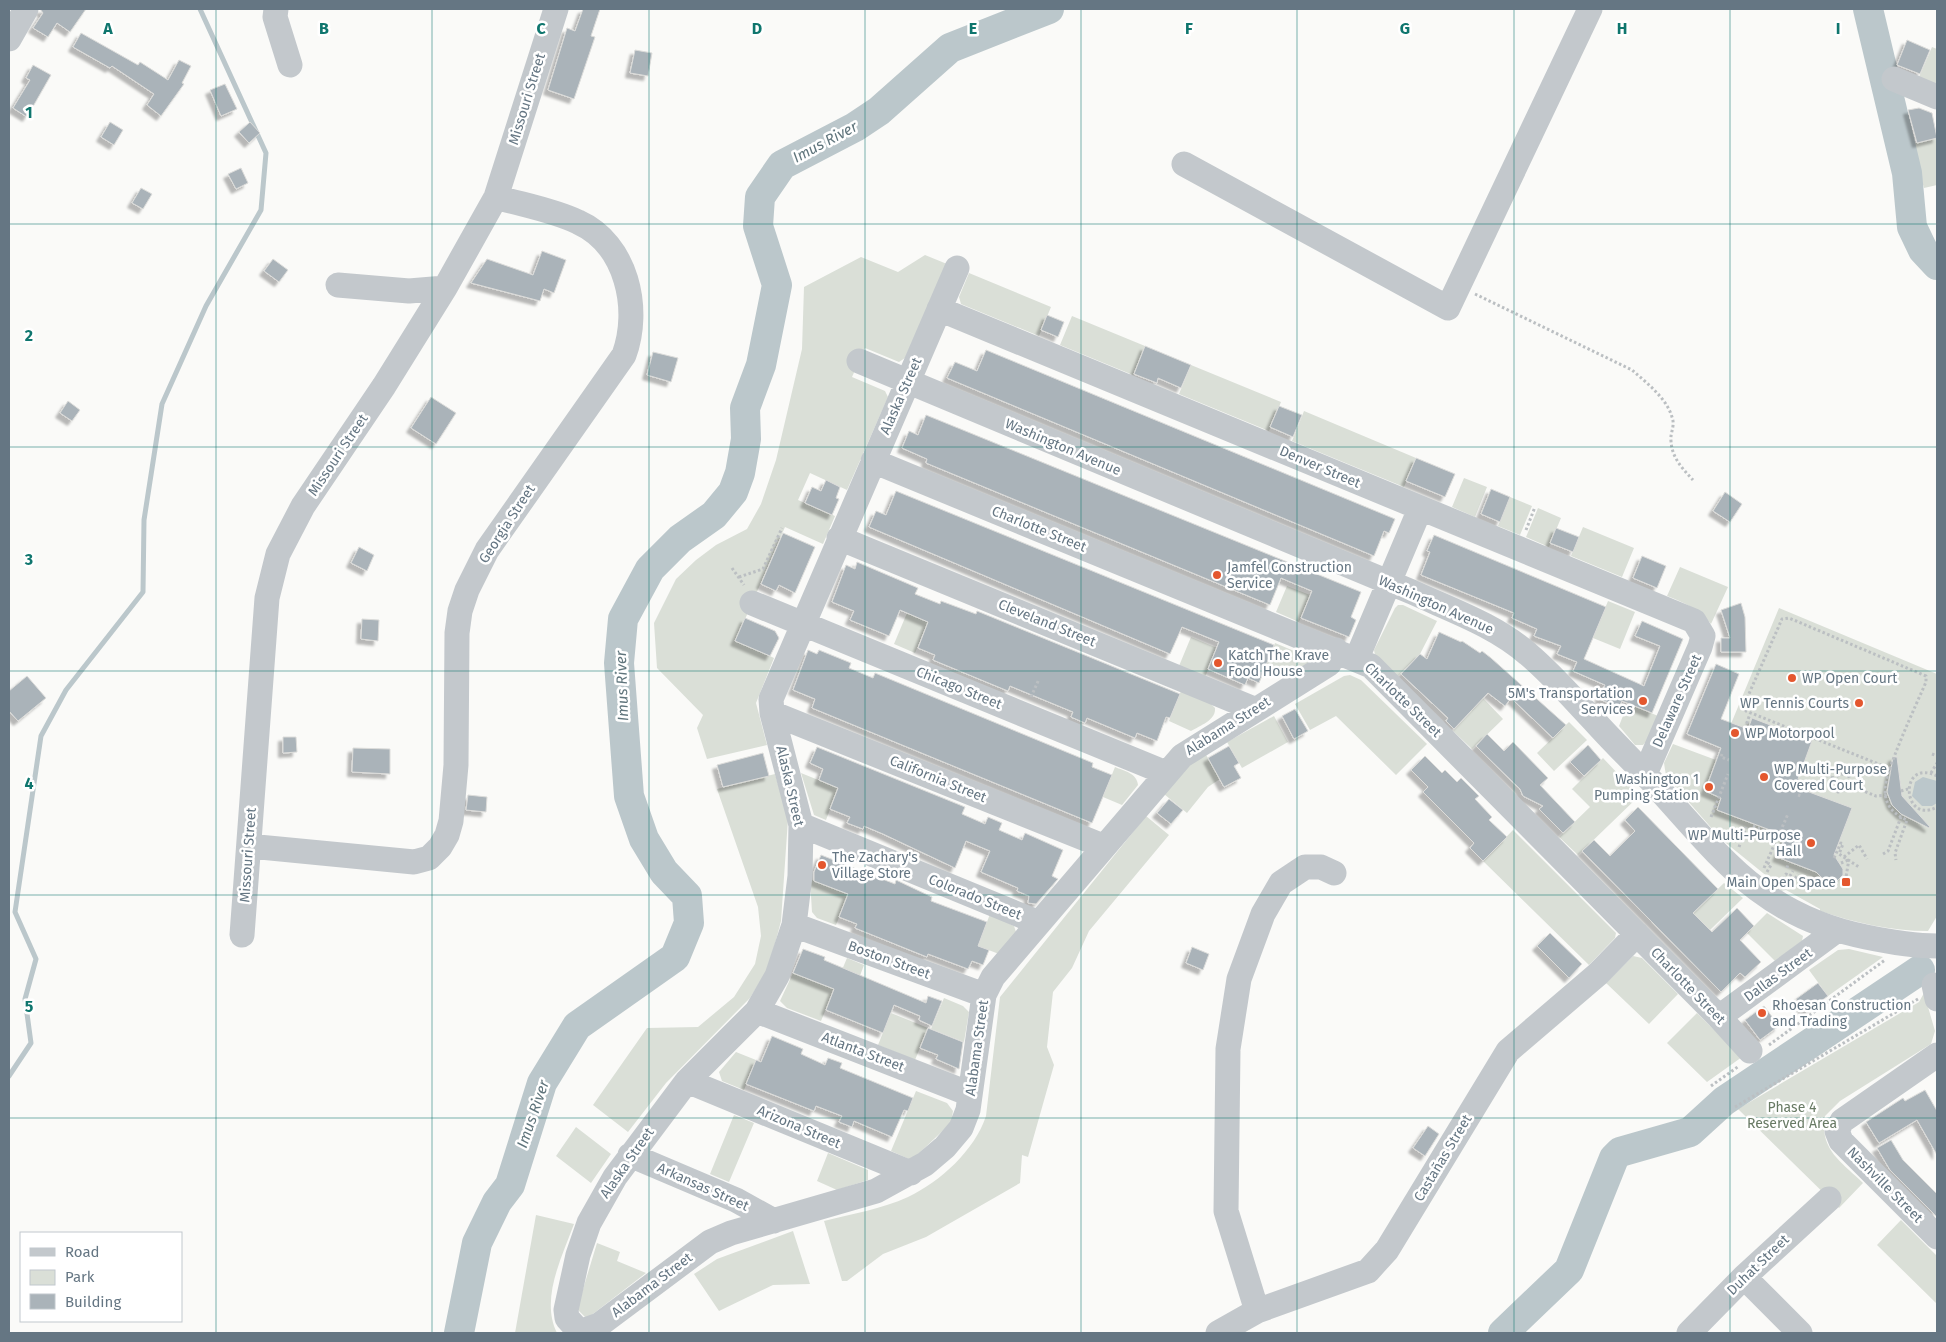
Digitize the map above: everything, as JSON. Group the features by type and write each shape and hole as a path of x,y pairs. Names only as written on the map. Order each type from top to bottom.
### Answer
{"street":[{"path":"9,39 26,9"},
{"path":"276,9 275,16 290,65"},
{"name":"Missouri Street","path":"242,935 267,598 278,554 303,506 384,386 445,288 496,197 556,9"},
{"path":"1184,164 1448,308 1590,9"},
{"path":"1894,79 1937,98"},
{"name":"Georgia Street","path":"249,846 414,862 429,858 447,836 456,765 456,633 460,611 467,590 487,550 624,355 630,340 632,322 628,285 617,259 603,240 578,222 496,197"},
{"name":"Alaska Street","path":"577,1328 567,1318 566,1310 578,1255 589,1223 630,1155 687,1081 756,1011 780,968 794,925 800,876 801,825 772,713 771,699 802,623 957,268"},
{"path":"338,285 409,291 445,288"},
{"name":"Denver Street","path":"939,309 1420,509 1685,616 1700,627"},
{"name":"Washington Avenue","path":"859,361 1492,628 1513,642 1545,669 1645,774 1711,848 1743,878 1793,913 1836,931 1929,946"},
{"name":"Charlotte Street","path":"873,461 1346,654 1371,666 1719,1017 1753,1054"},
{"name":"Alabama Street","path":"577,1328 585,1330 599,1325 710,1242 731,1233 876,1191 911,1174 945,1147 961,1128 968,1110 984,995 992,977 1166,773 1195,746 1346,654 1389,583 1420,509"},
{"name":"Cleveland Street","path":"839,538 1254,709"},
{"name":"Chicago Street","path":"750,597 802,623 1166,773"},
{"name":"Delaware Street","path":"1645,774 1700,647 1703,636 1700,627"},
{"name":"California Street","path":"772,713 1103,846"},
{"name":"Colorado Street","path":"801,825 1039,923"},
{"path":"1257,1311 1226,1211 1228,1049 1238,979 1263,914 1281,883 1305,867 1321,867 1334,873"},
{"name":"Boston Street","path":"794,925 984,995"},
{"name":"Dallas Street","path":"1719,1017 1836,931"},
{"name":"Castañas Street","path":"1218,1333 1257,1311 1368,1271 1387,1250 1508,1051 1598,974 1637,934"},
{"name":"Atlanta Street","path":"756,1011 970,1094"},
{"name":"Nashville Street","path":"1937,1055 1842,1120 1837,1131 1841,1141 1937,1236"},
{"name":"Arizona Street","path":"687,1081 911,1174"},
{"name":"Arkansas Street","path":"630,1155 736,1200 774,1220"},
{"name":"Duhat Street","path":"1689,1333 1744,1277 1829,1199"},
{"path":"1744,1277 1800,1333"}],"path":[{"path":"1459,286 1632,370 1652,388 1667,406 1674,423 1670,440 1675,460 1693,480"},
{"path":"739,577 763,569 782,528"},
{"path":"732,568 750,597"},
{"path":"1891,769 1750,714 1745,708 1780,621 1789,618 1926,676 1926,682 1885,785 1894,812 1907,820 1895,853 1896,860"},
{"path":"1030,700 1039,679"},
{"path":"1742,730 1744,731 1750,714"},
{"path":"1838,748 1840,744"},
{"path":"1844,751 1846,746"},
{"path":"1722,754 1721,757 1728,761"},
{"path":"1932,754 1937,756"},
{"path":"1931,773 1937,764"},
{"path":"1803,766 1833,778 1847,772 1853,787"},
{"path":"1901,791 1908,788 1914,778 1925,772 1937,776"},
{"path":"1710,820 1723,780 1728,774"},
{"path":"1833,778 1838,792 1853,787 1876,796 1887,795"},
{"path":"1908,788 1911,802 1916,806 1928,810 1937,807"},
{"path":"1763,870 1769,864 1788,814"},
{"path":"1883,854 1888,850 1901,817"},
{"path":"1753,826 1779,836"},
{"path":"1736,853 1746,827"},
{"path":"1777,841 1782,843"},
{"path":"1834,858 1841,843 1843,844 1839,854 1860,866"},
{"path":"1844,857 1859,845 1866,859"},
{"path":"1842,863 1849,860"},
{"path":"1847,886 1846,877 1849,860"},
{"path":"1779,886 1786,874 1790,876 1793,871"},
{"path":"1833,883 1836,888"},
{"path":"1711,1086 1882,963 1890,954"},
{"path":"1736,1107 1912,1001 1931,994"}],"green space":[{"path":"1932,47 1937,49 1937,85 1919,77"},
{"path":"1937,138 1937,185 1924,188 1912,144"},
{"path":"925,255 947,264 905,358 899,362 865,348 852,377 885,391 888,397 847,490 810,473 798,500 835,516 823,544 785,527 736,640 774,658 756,703 767,745 707,759 697,728 703,715 657,668 654,623 676,579 696,560 716,545 747,529 761,504 776,460 802,349 804,287 861,257 898,272"},
{"path":"969,273 1051,307 1039,336 961,304 959,297"},
{"path":"1072,316 1145,346 1133,375 1060,345"},
{"path":"1191,365 1281,402 1269,431 1179,394"},
{"path":"1304,411 1416,458 1404,487 1292,441"},
{"path":"1464,478 1487,487 1475,517 1452,507"},
{"path":"1510,497 1532,506 1520,535 1498,526"},
{"path":"1538,508 1561,518 1549,547 1526,537"},
{"path":"1583,527 1634,548 1622,577 1571,556"},
{"path":"1680,567 1728,587 1711,624 1702,614 1691,607 1667,596"},
{"path":"1287,586 1310,595 1299,622 1276,612"},
{"path":"1608,601 1635,612 1620,649 1593,638"},
{"path":"1398,605 1403,605 1437,621 1420,654 1397,677 1375,655 1374,650"},
{"path":"1779,608 1937,674 1937,916 1928,931 1873,926 1847,919 1820,911 1820,909 1786,890 1781,891 1779,886 1721,839 1666,776 1664,763 1673,744 1716,760"},
{"path":"907,613 928,622 915,653 894,644"},
{"path":"1191,637 1217,648 1205,677 1179,666"},
{"path":"1275,643 1306,656 1308,664 1285,677 1265,668"},
{"path":"1350,675 1361,680 1427,744 1396,775 1336,716 1310,730 1295,704 1344,676"},
{"path":"1181,691 1211,704 1215,708 1215,712 1210,719 1191,731 1169,721"},
{"path":"1483,698 1503,719 1472,749 1453,731"},
{"path":"1628,703 1658,716 1647,741 1643,745 1635,745 1619,726"},
{"path":"1274,716 1288,742 1242,768 1227,742"},
{"path":"1569,722 1587,740 1554,771 1537,753"},
{"path":"1205,753 1220,779 1208,787 1187,813 1164,794 1186,767"},
{"path":"1603,758 1639,796 1578,855 1559,837 1590,807 1572,789"},
{"path":"1115,767 1133,775 1138,785 1122,805 1103,797"},
{"path":"801,773 838,788 826,820 814,815"},
{"path":"775,774 788,819 781,921 769,967 750,998 666,1083 628,1132 593,1105 647,1028 698,1027 734,997 755,964 761,936 758,907 717,789"},
{"path":"1146,816 1169,835 1089,931 1072,968 1053,992 1047,1047 1054,1065 1028,1157 1022,1155 1020,1183 926,1237 883,1254 847,1281 842,1281 824,1221 877,1208 908,1197 944,1174 965,1153 981,1129 986,1116 1000,997"},
{"path":"1513,830 1616,933 1615,938 1589,965 1483,861"},
{"path":"810,879 848,894 836,925 817,918 812,912"},
{"path":"1724,883 1743,898 1710,930 1693,913"},
{"path":"1767,913 1803,936 1802,941 1775,961 1747,933"},
{"path":"990,914 1014,926 1016,932 999,954 978,946"},
{"path":"1849,949 1883,957 1828,996 1809,970 1838,950"},
{"path":"1633,956 1642,958 1678,994 1649,1024 1606,983"},
{"path":"847,958 864,965 852,997 834,989"},
{"path":"793,973 834,989 821,1021 787,1008 780,1001"},
{"name":"Phase 4 Reserved Area","path":"1924,993 1935,1031 1931,1044 1840,1101 1825,1116 1825,1138 1829,1147 1840,1162 1863,1183 1839,1208 1738,1109 1919,1002"},
{"path":"944,998 963,1006 969,1012 964,1042 931,1029"},
{"path":"891,1013 928,1028 915,1060 878,1045"},
{"path":"1697,1013 1742,1057 1707,1082 1667,1043"},
{"path":"736,1052 756,1060 744,1090 722,1081 719,1072"},
{"path":"916,1091 947,1103 953,1111 951,1123 916,1156 909,1159 891,1151"},
{"path":"734,1115 754,1123 729,1182 710,1174"},
{"path":"576,1127 611,1154 591,1183 556,1156"},
{"path":"828,1153 868,1170 868,1180 837,1190 817,1181"},
{"path":"536,1215 574,1224 559,1264 552,1292 552,1320 557,1333 515,1333"},
{"path":"1901,1220 1937,1256 1937,1304 1877,1245"},
{"path":"793,1231 810,1284 773,1285 719,1311 694,1274 717,1259"},
{"path":"597,1243 620,1252 617,1261 646,1273 589,1317 585,1317 577,1309"}],"shaded area":[{"path":"1923,777 1937,781 1937,803 1932,806 1922,806 1912,796 1915,782"}],"building":[{"path":"40,9 86,9 70,32 57,23 48,37 33,28 43,13"},
{"path":"583,9 600,9 591,36 595,37 574,99 548,90 567,28 575,31"},
{"path":"81,33 138,65 140,62 168,80 179,60 191,66 182,83 184,84 161,116 147,105 154,94 112,66 110,68 73,47"},
{"path":"1907,40 1930,50 1920,74 1897,65"},
{"path":"635,50 652,53 648,76 630,73"},
{"path":"33,65 51,75 27,117 13,108 30,80 26,78"},
{"path":"225,84 237,109 221,116 210,90"},
{"path":"1919,108 1932,113 1937,138 1917,143 1908,110"},
{"path":"110,122 123,130 114,145 101,137"},
{"path":"250,122 260,133 249,143 239,132"},
{"path":"241,168 248,183 236,189 228,174"},
{"path":"141,188 152,194 143,209 132,203"},
{"path":"542,251 566,260 554,293 544,289 540,301 471,283 487,259 533,275"},
{"path":"273,259 288,270 279,282 264,271"},
{"path":"1047,315 1064,322 1058,337 1041,330"},
{"path":"1145,346 1191,365 1181,388 1158,378 1157,383 1134,374"},
{"path":"986,350 1395,519 1389,533 1384,531 1374,556 947,378 955,362 977,371"},
{"path":"653,352 678,358 671,382 647,375"},
{"path":"431,397 456,413 436,444 411,428"},
{"path":"68,401 80,410 72,421 60,413"},
{"path":"1279,406 1302,415 1293,437 1270,427"},
{"path":"926,415 1361,592 1351,617 1356,620 1349,637 1301,618 1312,591 1281,578 1270,605 926,463 927,459 902,448 909,431 918,435"},
{"path":"1416,458 1455,474 1445,497 1406,481"},
{"path":"826,480 840,487 836,498 839,499 832,515 805,503 812,487 821,491"},
{"path":"1491,489 1510,497 1500,522 1481,514"},
{"path":"896,491 1274,645 1259,683 1248,678 1245,685 1208,669 1219,642 1182,627 1170,654 869,527 876,511 886,515"},
{"path":"1725,492 1742,504 1730,522 1713,511"},
{"path":"1556,528 1579,537 1573,552 1550,543"},
{"path":"783,533 815,547 795,593 779,585 776,591 761,584"},
{"path":"1434,535 1606,607 1584,659 1644,686 1660,646 1635,636 1642,621 1683,639 1652,713 1622,701 1619,707 1599,699 1605,685 1573,671 1577,662 1557,654 1561,646 1534,636 1537,629 1512,618 1514,613 1421,575 1430,552 1427,551"},
{"path":"359,547 374,555 367,571 351,563"},
{"path":"1642,556 1666,566 1657,588 1633,578"},
{"path":"857,562 918,588 915,594 940,604 941,601 976,614 977,611 1180,694 1170,718 1166,717 1157,741 1137,733 1135,738 1087,718 1085,723 1071,717 1073,712 1010,686 1008,691 933,660 935,655 918,648 928,622 900,610 889,636 850,620 854,611 832,602 846,565 855,569"},
{"path":"1741,603 1745,617 1746,652 1721,652 1721,638 1730,638 1721,610"},
{"path":"745,618 775,631 779,638 770,656 735,641"},
{"path":"362,619 379,620 378,641 361,639"},
{"path":"1439,632 1462,641 1480,653 1482,651 1566,725 1553,738 1511,698 1505,706 1488,693 1454,729 1446,721 1448,718 1401,674 1420,654 1427,659"},
{"path":"808,650 817,654 819,650 851,663 849,668 873,678 875,673 1093,763 1092,767 1112,775 1092,823 812,708 815,699 793,690"},
{"path":"1716,664 1739,674 1721,719 1748,729 1752,718 1812,741 1798,779 1803,781 1801,789 1852,808 1834,855 1843,869 1843,875 1836,882 1826,882 1816,872 1777,857 1786,836 1717,810 1721,798 1705,791 1721,748 1687,734"},
{"path":"27,676 46,698 18,721 9,711 9,691"},
{"path":"1295,709 1308,731 1294,739 1282,716"},
{"path":"1487,734 1504,751 1513,742 1548,778 1540,785 1575,822 1563,833 1539,809 1543,806 1523,796 1520,789 1476,746"},
{"path":"283,737 296,737 297,752 283,753"},
{"path":"1588,745 1601,760 1584,776 1570,762"},
{"path":"1229,746 1239,763 1234,766 1241,778 1224,787 1208,758"},
{"path":"817,747 965,807 962,814 985,824 988,817 1002,823 999,830 1022,840 1025,833 1063,850 1052,876 1058,879 1036,904 1028,903 1029,896 1017,891 1018,888 981,872 990,851 966,841 955,868 864,826 863,829 847,823 850,817 830,809 838,788 819,780 823,769 810,763"},
{"path":"353,748 390,749 390,774 352,772"},
{"path":"763,753 769,776 723,787 717,765"},
{"path":"1425,756 1442,773 1445,770 1457,782 1461,778 1479,796 1475,799 1492,817 1489,820 1507,837 1483,861 1470,848 1474,843 1423,792 1428,787 1411,770"},
{"path":"1893,757 1897,757 1902,796 1929,828 1901,814 1892,805 1887,792"},
{"path":"468,795 487,797 486,812 466,810"},
{"path":"1169,799 1183,810 1171,824 1157,813"},
{"path":"1638,807 1718,889 1693,913 1712,932 1737,908 1754,926 1740,940 1761,962 1745,977 1740,973 1721,992 1582,851 1594,840 1610,856 1635,831 1625,820"},
{"path":"821,855 895,884 896,880 932,897 931,901 987,922 978,946 989,950 983,965 972,961 968,969 928,954 927,957 855,928 857,924 839,917 848,894 814,881 814,872"},
{"path":"1550,933 1582,964 1569,978 1537,946"},
{"path":"1192,947 1209,954 1203,970 1186,963"},
{"path":"803,949 825,957 824,960 926,1003 928,996 942,1001 932,1026 919,1020 920,1016 894,1005 883,1033 826,1010 834,989 793,973"},
{"path":"1818,983 1828,996 1806,1012 1796,999"},
{"path":"1764,1006 1779,1026 1760,1040 1745,1020"},
{"path":"928,1028 963,1042 959,1069 936,1059 938,1055 920,1048"},
{"path":"772,1036 803,1049 801,1054 825,1065 828,1058 842,1063 840,1068 913,1098 908,1111 904,1110 892,1137 854,1121 852,1127 839,1122 842,1116 816,1106 814,1111 746,1084 756,1060 761,1062"},
{"path":"1925,1090 1937,1111 1937,1155 1917,1120 1879,1143 1866,1122 1903,1098 1905,1101"},
{"path":"1428,1126 1439,1134 1425,1156 1413,1148"},
{"path":"1891,1140 1903,1160 1937,1194 1937,1217 1890,1170 1877,1148"}],"waterway":[{"path":"9,1076 31,1043 25,999 36,959 15,912 41,736 66,690 143,592 144,520 162,404 206,306 261,210 266,153 200,9"},
{"name":"Imus River","path":"459,1333 477,1243 497,1202 510,1185 542,1083 577,1026 675,957 689,923 687,896 664,872 644,839 629,796 619,663 623,619 650,569 680,539 714,515 733,492 740,473 746,439 745,408 761,365 777,285 758,226 760,197 782,165 855,127 879,111 950,48 1049,9"},
{"path":"1868,9 1907,173 1912,227 1923,250 1937,265"},
{"path":"1503,1333 1569,1270 1614,1158 1620,1152 1690,1132 1724,1101 1920,970"}],"place":[{"name":"Jamfel Construction Service","path":"1217,575"},
{"name":"Katch The Krave Food House","path":"1218,663"},
{"name":"WP Open Court","path":"1792,678"},
{"name":"5M's Transportation Services","path":"1643,701"},
{"name":"WP Tennis Courts","path":"1859,703"},
{"name":"WP Motorpool","path":"1735,733"},
{"name":"WP Multi-Purpose Covered Court","path":"1764,777"},
{"name":"Washington 1 Pumping Station","path":"1709,787"},
{"name":"WP Multi-Purpose Hall","path":"1811,843"},
{"name":"The Zachary's Village Store","path":"822,865"},
{"name":"Main Open Space","path":"1846,882"},
{"name":"Rhoesan Construction and Trading","path":"1762,1013"}]}
